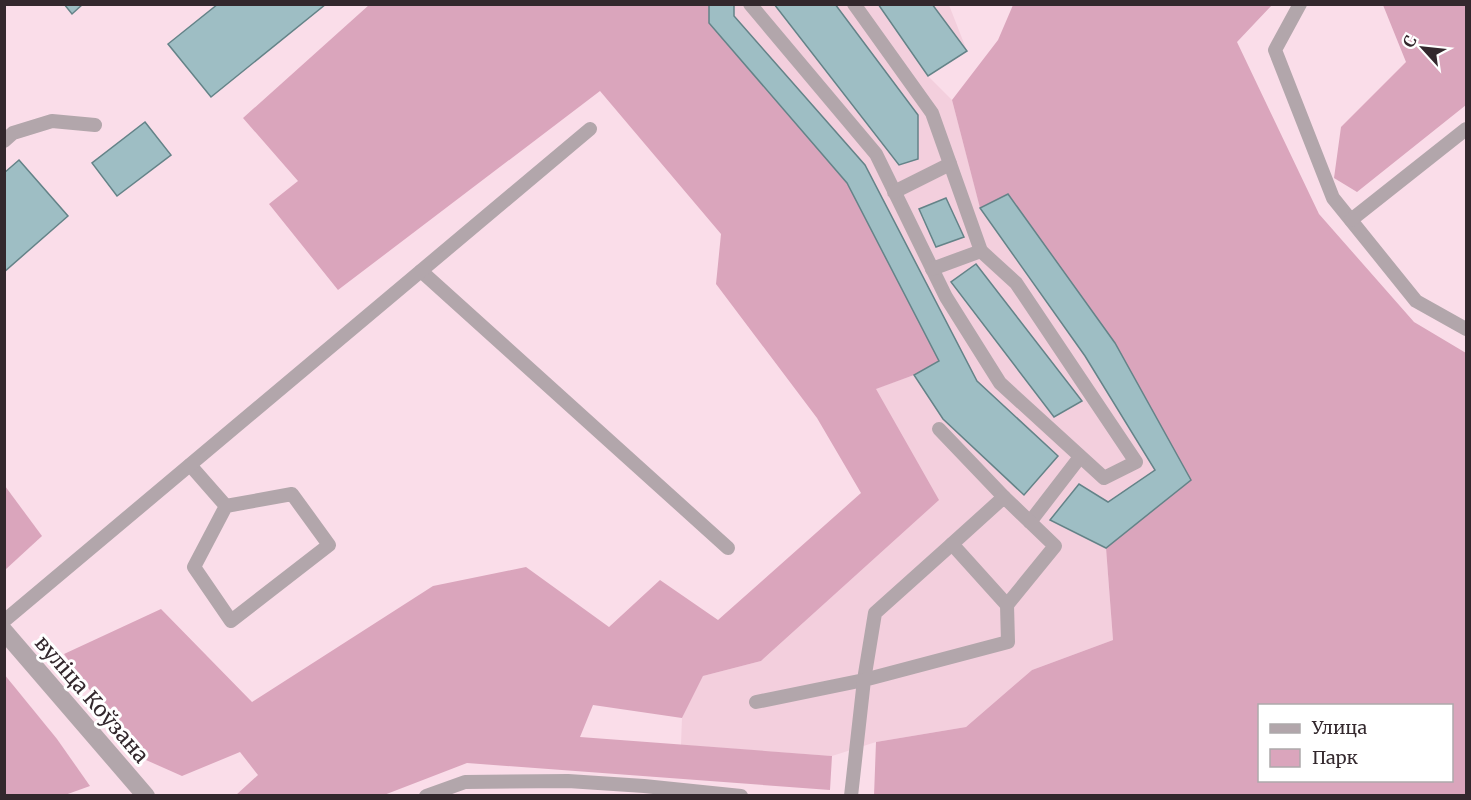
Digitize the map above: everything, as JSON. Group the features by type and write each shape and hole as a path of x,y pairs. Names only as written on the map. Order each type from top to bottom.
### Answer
{"street":[{"name":"вуліца Коўзана","path":"4,631 146,795"}],"lane":[{"path":"750,4 876,154 946,297 1000,383 1104,478 1136,462 1016,283 981,251 932,113 854,4"},
{"path":"1300,4 1275,50 1334,198 1416,301 1467,329"},
{"path":"4,141 13,133 52,121 95,125"},
{"path":"4,621 590,129"},
{"path":"1352,220 1467,129"},
{"path":"894,192 950,164"},
{"path":"932,269 981,251"},
{"path":"420,271 728,548"},
{"path":"939,429 1055,546 1007,605"},
{"path":"1030,522 1080,457"},
{"path":"190,465 226,506"},
{"path":"292,494 329,545 231,621 194,567 226,506 292,494"},
{"path":"851,795 864,680 875,613 1004,497"},
{"path":"756,702 864,680 1008,642 1007,605 952,544"},
{"path":"426,795 465,782 568,781 741,795"}],"shaded area":[{"path":"709,5 949,5 967,51 928,76 952,100 980,207 1008,194 1115,343 1191,480 1106,548 1113,640 1032,670 966,727 876,742 832,756 681,745 682,718 703,676 761,661 938,500 875,389 914,375 939,360 847,183 709,23"}],"green space":[{"path":"369,5 709,5 709,23 847,183 939,361 914,375 876,389 939,500 761,661 703,676 682,718 593,705 580,737 832,756 830,790 467,763 384,795 236,795 258,775 240,752 182,776 137,756 64,654 161,609 252,702 433,586 526,567 609,627 660,580 718,620 861,493 817,418 716,284 721,234 600,91 338,290 269,204 298,181 243,118"},
{"path":"1013,5 1272,5 1237,42 1319,214 1414,322 1466,353 1466,795 874,796 876,742 966,727 1032,670 1113,640 1106,548 1191,480 1115,343 1008,195 980,208 952,100 998,40"},
{"path":"1383,5 1466,5 1466,105 1357,192 1334,178 1341,127 1406,62"},
{"path":"5,486 42,536 5,570"},
{"path":"4,674 57,739 90,786 65,795 5,795"}],"building":[{"path":"64,4 83,4 72,14"},
{"path":"218,4 326,4 211,97 168,44"},
{"path":"709,4 734,4 734,16 865,165 977,381 1058,456 1024,495 943,419 914,375 939,361 847,183 709,23"},
{"path":"774,4 835,4 918,115 918,159 899,165"},
{"path":"878,4 932,4 967,51 928,76"},
{"path":"145,122 171,155 117,196 92,163"},
{"path":"19,160 68,216 4,272 4,173"},
{"path":"1008,194 1115,343 1191,480 1106,548 1050,520 1079,484 1108,502 1155,470 1085,356 980,208"},
{"path":"946,198 964,237 936,247 919,209"},
{"path":"976,264 1082,401 1054,417 951,282"}]}
